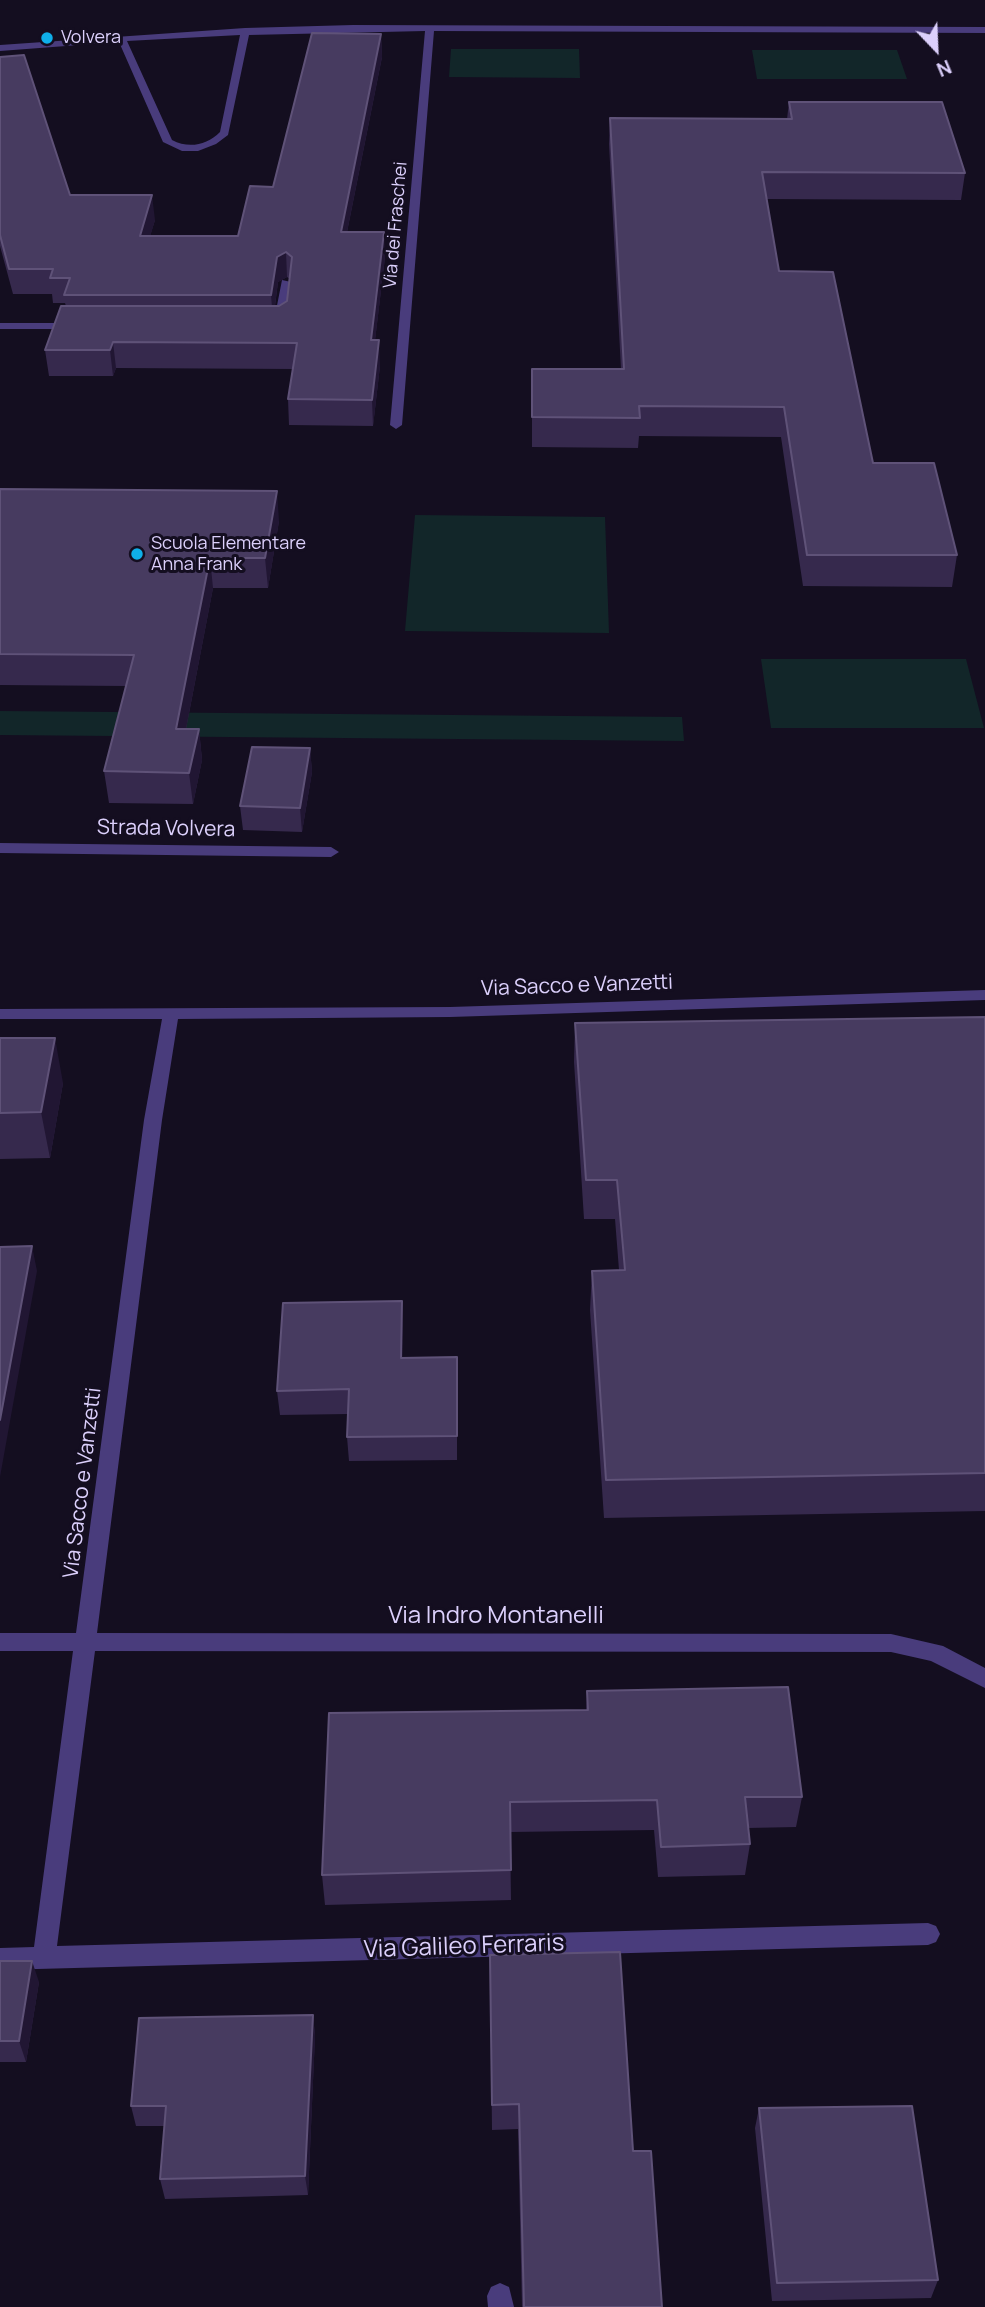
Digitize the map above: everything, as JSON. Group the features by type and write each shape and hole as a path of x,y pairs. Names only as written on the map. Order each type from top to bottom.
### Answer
{"street":[{"path":"0,47 245,32 430,29 985,30"},
{"name":"Via dei Fraschei","path":"396,425 430,29"},
{"path":"121,39 168,142 174,147 189,148 218,142 225,133 245,32"},
{"path":"267,326 280,326 286,282"},
{"path":"0,326 93,326"},
{"name":"Strada Volvera","path":"0,848 331,852"},
{"name":"Via Sacco e Vanzetti","path":"0,1014 450,1013 985,995"},
{"name":"Via Sacco e Vanzetti","path":"44,1958 151,1134 171,1014"},
{"name":"Via Indro Montanelli","path":"0,1642 891,1643 935,1653 985,1679"},
{"name":"Via Galileo Ferraris","path":"0,1959 928,1934"}],"green space":[{"path":"451,49 579,49 580,78 449,77"},
{"path":"752,50 897,50 907,79 757,79"},
{"path":"415,515 605,517 609,633 405,631"},
{"path":"761,659 966,659 984,728 771,728"},
{"path":"0,711 682,717 684,741 0,735"}],"building":[{"path":"312,33 381,34 341,232 384,232 371,340 379,340 372,400 288,399 297,343 113,342 110,350 45,350 61,306 279,306 287,301 292,257 286,252 277,257 271,295 64,295 70,278 50,278 53,269 9,269 0,235 0,57 24,55 70,195 152,195 140,236 238,236 250,186 273,187"},
{"path":"789,102 942,102 965,173 762,172 779,271 833,272 873,463 934,463 957,555 807,555 784,407 639,406 640,418 532,417 532,369 624,369 610,118 792,119"},
{"path":"0,489 277,491 265,558 210,558 176,729 199,729 189,773 104,771 134,655 0,654"},
{"path":"252,747 310,748 300,808 240,806"},
{"path":"985,1017 985,1473 606,1480 592,1271 625,1270 617,1180 586,1180 575,1023"},
{"path":"0,1038 55,1038 41,1112 0,1113"},
{"path":"32,1246 0,1420 0,1247"},
{"path":"402,1301 401,1358 457,1357 457,1436 347,1437 349,1389 277,1391 283,1303"},
{"path":"788,1687 802,1797 745,1797 750,1844 661,1847 657,1800 510,1802 511,1870 322,1875 329,1713 588,1710 587,1691"},
{"path":"620,1952 633,2151 651,2151 662,2307 524,2307 519,2104 492,2105 490,1955"},
{"path":"0,1961 32,1961 19,2041 0,2041"},
{"path":"313,2015 305,2176 160,2179 166,2106 131,2106 139,2018"},
{"path":"912,2106 938,2280 777,2283 759,2108"}],"place":[{"name":"Volvera","path":"47,38"},
{"name":"Scuola Elementare Anna Frank","path":"137,554"}]}
